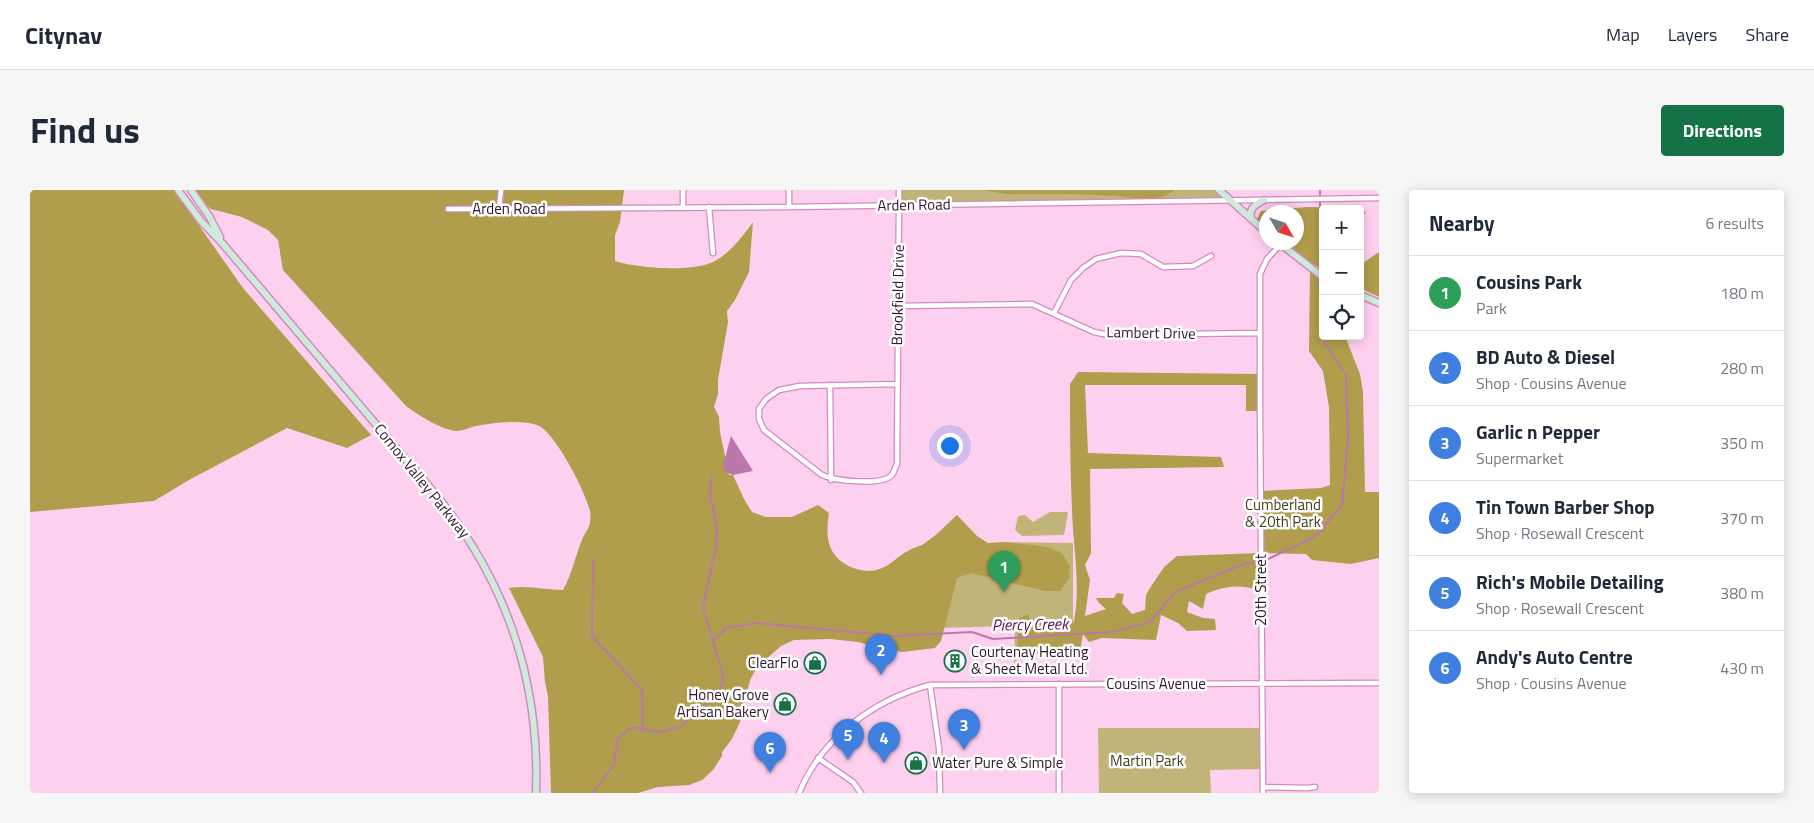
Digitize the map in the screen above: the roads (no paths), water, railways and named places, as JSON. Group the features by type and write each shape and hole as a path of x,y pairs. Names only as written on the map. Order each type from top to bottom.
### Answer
{"main road":[{"name":"Comox Valley Parkway","path":"178,190 201,222 222,243 436,495 454,517 469,540 491,579 508,617 521,655 531,698 535,737 536,793"},
{"name":"Comox Valley Parkway","path":"191,190 209,216 222,243"},
{"path":"1220,190 1259,225"},
{"path":"1251,218 1252,208 1264,200"},
{"path":"1287,250 1319,274"},
{"path":"1364,297 1379,303"}],"street":[{"path":"499,209 501,190"},
{"path":"683,190 683,208"},
{"path":"789,190 789,207"},
{"name":"Brookfield Drive","path":"831,480 864,481 886,479 893,474 897,464 899,190"},
{"name":"Arden Road","path":"448,209 789,207 1379,198"},
{"path":"709,207 712,253"},
{"name":"20th Street","path":"1263,793 1260,274 1267,259 1274,250"},
{"path":"1054,313 1071,280 1083,268 1096,260 1121,254 1141,254 1163,267 1194,266 1212,256"},
{"name":"Lambert Drive","path":"898,306 1032,304 1094,332 1109,334 1260,333"},
{"path":"830,385 831,480 764,430 759,419 759,409 766,399 779,390 800,386 830,385 898,384"},
{"name":"Cousins Avenue","path":"799,793 805,778 818,758 838,735 866,713 887,700 930,685 1379,683"},
{"path":"1059,684 1060,793"},
{"path":"930,685 939,748 940,793"},
{"path":"818,758 852,782 861,793"},
{"path":"1263,787 1315,787"}],"waterway":[{"name":"Piercy Creek","path":"1320,190 1320,250"},
{"name":"Piercy Creek","path":"713,641 726,628 757,623 894,636 972,632 993,639 1112,632 1150,622 1175,592 1244,564 1262,562 1316,536 1342,505 1348,439 1346,375 1324,340"},
{"name":"Piercy Creek","path":"593,793 614,765 618,738 632,727 659,732 680,727 718,693 724,679 703,607 716,546 717,528 710,493 712,477"},
{"path":"593,559 592,636 642,690 643,731"}],"place":[{"name":"Cousins Park","path":"1004,592"},
{"name":"Courtenay Heating & Sheet Metal Ltd.","path":"955,661"},
{"name":"ClearFlo","path":"815,663"},
{"name":"BD Auto & Diesel","path":"881,675"},
{"name":"Honey Grove Artisan Bakery","path":"785,704"},
{"name":"Garlic n Pepper","path":"964,750"},
{"name":"Rich's Mobile Detailing","path":"848,760"},
{"name":"Tin Town Barber Shop","path":"884,763"},
{"name":"Water Pure & Simple","path":"916,763"},
{"name":"Andy's Auto Centre","path":"770,773"}],"park label":[{"name":"Cumberland & 20th Park","path":"1283,514"},
{"name":"Martin Park","path":"1147,761"}]}
